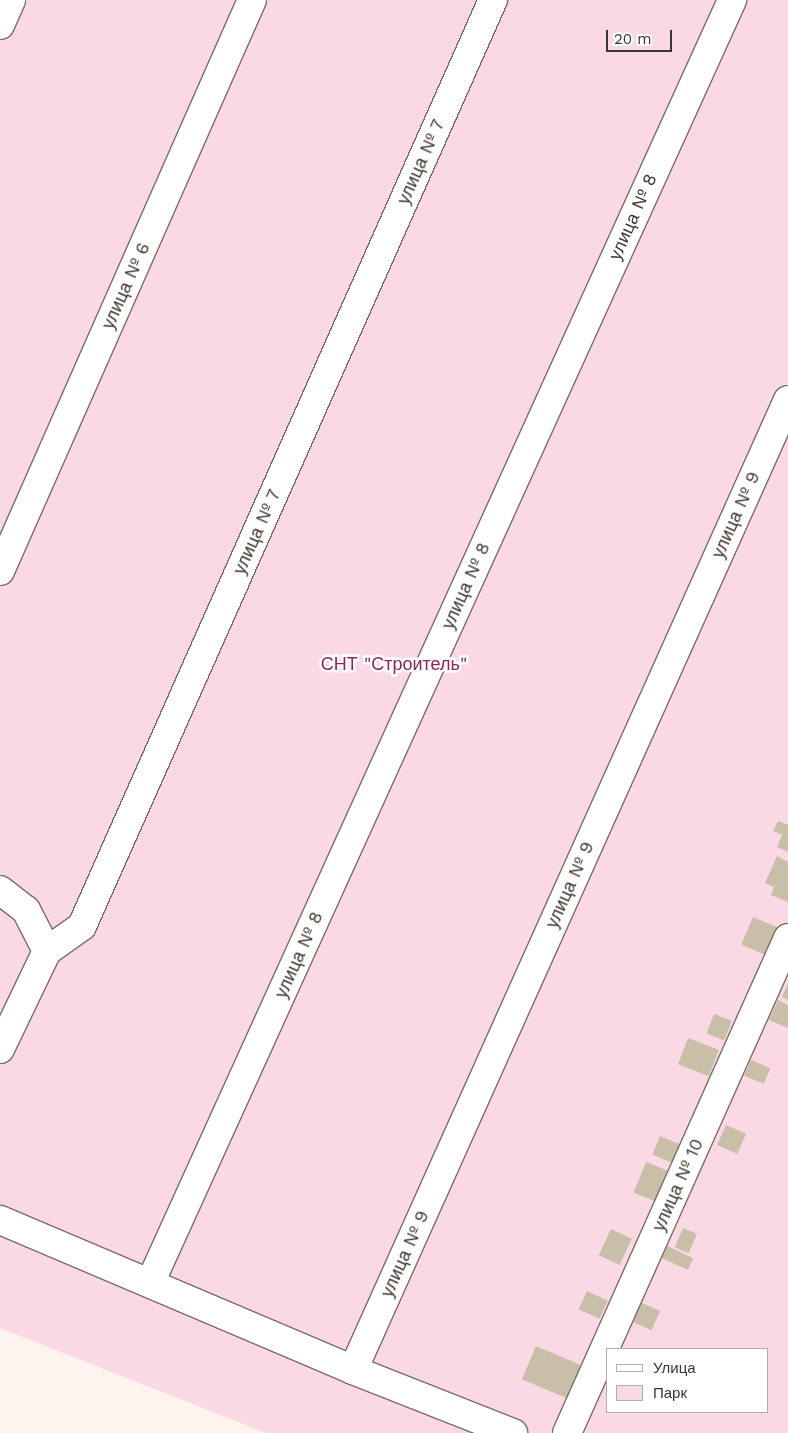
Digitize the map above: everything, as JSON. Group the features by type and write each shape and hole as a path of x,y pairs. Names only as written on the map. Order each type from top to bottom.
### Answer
{"street":[{"path":"0,25 11,0"},
{"name":"улица № 6","path":"0,571 252,0"},
{"name":"улица № 7","path":"0,1050 47,952 82,926 493,0"},
{"name":"улица № 8","path":"151,1281 732,0"},
{"name":"улица № 9","path":"353,1370 788,400"},
{"path":"0,890 26,910 47,952"},
{"name":"улица № 10","path":"567,1433 788,938"},
{"path":"0,1220 151,1281 353,1370 513,1433"}],"green space":[{"name":"СНТ \"Строитель\"","path":"0,0 788,0 788,1433 266,1433 0,1328"}],"building":[{"path":"778,821 788,825 788,852 777,847 782,835 773,831"},
{"path":"777,856 788,862 788,902 771,895 774,887 765,883"},
{"path":"753,917 779,928 767,956 741,945"},
{"path":"788,983 788,1000 782,997"},
{"path":"778,1000 788,1005 788,1028 769,1020"},
{"path":"714,1014 732,1021 724,1040 706,1034"},
{"path":"688,1038 719,1050 709,1076 678,1064"},
{"path":"751,1060 770,1068 764,1084 744,1076"},
{"path":"726,1125 746,1134 737,1154 717,1145"},
{"path":"660,1136 679,1144 672,1163 652,1154"},
{"path":"646,1162 668,1171 656,1202 634,1193"},
{"path":"683,1228 697,1234 689,1253 675,1247"},
{"path":"611,1229 632,1239 620,1265 599,1255"},
{"path":"667,1246 693,1258 688,1270 662,1258"},
{"path":"587,1291 608,1301 599,1319 579,1309"},
{"path":"640,1302 660,1311 652,1330 631,1321"},
{"path":"536,1346 582,1366 568,1399 522,1379"}]}
